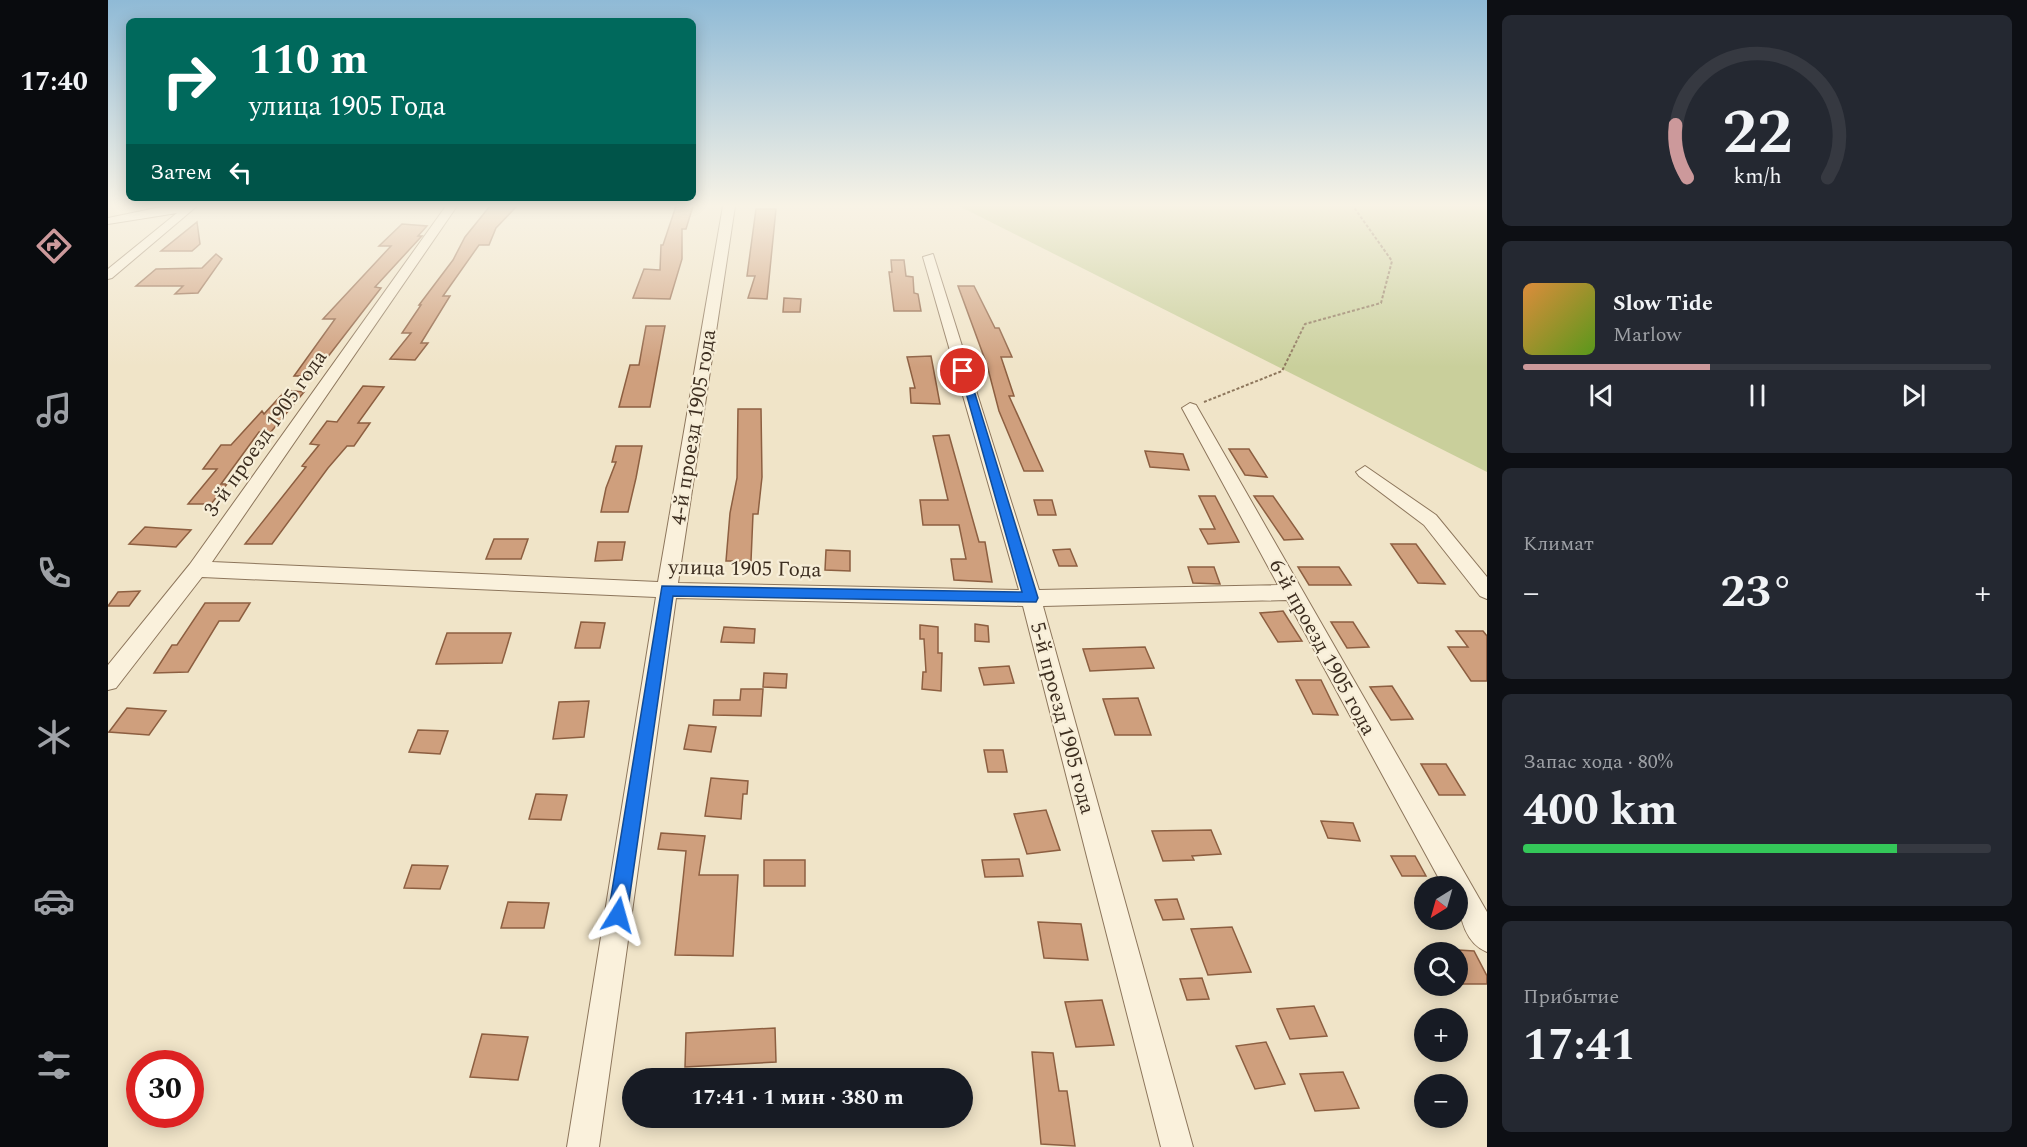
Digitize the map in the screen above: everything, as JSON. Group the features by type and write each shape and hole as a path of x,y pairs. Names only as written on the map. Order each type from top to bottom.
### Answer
{"street":[{"path":"108,275 127,260"},
{"name":"3-й проезд 1905 года","path":"108,681 197,569 414,260"},
{"name":"4-й проезд 1905 года","path":"583,1147 667,590 720,260"},
{"name":"5-й проезд 1905 года","path":"930,260 1031,598 1177,1147"},
{"name":"6-й проезд 1905 года","path":"1190,408 1451,876"},
{"path":"1365,472 1430,520 1487,591"},
{"name":"улица 1905 Года","path":"197,569 667,590 1031,598 1291,592"},
{"name":"6-й проезд 1905 года","path":"1468,906 1487,938"}],"path":[{"path":"1190,408 1282,371 1305,324 1381,303 1391,260"}],"green space":[{"path":"1065,260 1487,260 1487,472"}],"building":[{"path":"210,260 222,260 198,293 175,294 183,286 136,286 156,269 202,268"},
{"path":"378,260 400,260 375,287 381,288 313,376 294,376 335,319 323,319"},
{"path":"453,260 469,260 443,296 450,296 421,343 428,343 415,360 390,359 411,333 402,333 421,305 419,305"},
{"path":"660,260 682,260 670,299 633,298 644,269 660,270"},
{"path":"749,260 771,260 767,299 748,298 755,276 747,276"},
{"path":"891,260 904,260 906,276 913,277 914,293 918,294 921,311 894,311 889,272 892,272"},
{"path":"958,286 974,286 995,328 999,328 1012,357 1001,357 1014,396 1009,396 1043,471 1024,471 999,411 987,365"},
{"path":"784,298 801,299 800,312 783,312"},
{"path":"646,326 665,326 650,407 619,407 630,365 639,365"},
{"path":"931,356 940,404 911,403 910,388 915,388 907,357"},
{"path":"363,386 384,387 358,423 370,423 354,446 347,446 328,468 272,544 245,544 306,467 302,466 319,445 310,444 327,421 337,422"},
{"path":"286,390 304,392 270,433 259,432 221,484 227,484 211,504 188,504 217,469 203,469 221,445 231,445 262,411 264,414"},
{"path":"738,409 761,409 762,477 758,514 753,514 751,561 726,561 730,513 737,478"},
{"path":"949,435 979,542 985,542 992,582 954,580 951,559 966,559 959,525 923,525 920,500 948,500 933,436"},
{"path":"616,446 642,446 636,478 628,512 601,512 606,488 616,462 612,462"},
{"path":"1229,449 1249,449 1267,477 1245,475"},
{"path":"1145,451 1183,454 1189,470 1150,467"},
{"path":"1199,496 1215,496 1239,542 1208,544 1200,529 1215,529"},
{"path":"1254,496 1273,496 1303,539 1284,540"},
{"path":"1034,500 1052,500 1056,515 1038,515"},
{"path":"145,527 191,530 176,547 129,544"},
{"path":"494,539 528,539 521,559 486,559"},
{"path":"598,542 625,542 622,560 595,561"},
{"path":"1391,544 1416,544 1445,584 1418,583"},
{"path":"1070,549 1077,566 1059,566 1053,550"},
{"path":"826,550 850,551 850,571 825,570"},
{"path":"1188,567 1214,567 1220,584 1193,583"},
{"path":"1298,567 1339,567 1351,585 1309,585"},
{"path":"140,591 129,606 108,606 118,592"},
{"path":"205,603 250,603 239,621 219,621 188,672 154,673 172,645 177,645"},
{"path":"1283,611 1302,641 1278,642 1260,613"},
{"path":"581,622 605,623 600,648 575,648"},
{"path":"1331,622 1353,622 1369,647 1347,648"},
{"path":"975,624 988,626 989,642 975,641"},
{"path":"920,625 938,627 938,653 942,653 941,691 922,689 923,672 926,672 924,639 920,639"},
{"path":"724,627 755,629 754,643 721,642"},
{"path":"1456,631 1483,631 1487,636 1487,681 1471,681 1448,647 1468,647"},
{"path":"447,633 511,633 502,663 436,664"},
{"path":"1145,647 1154,668 1090,671 1083,649"},
{"path":"1009,666 1014,683 984,685 979,668"},
{"path":"764,673 787,674 786,688 763,687"},
{"path":"1296,680 1321,680 1338,715 1313,714"},
{"path":"1392,686 1413,719 1391,720 1370,687"},
{"path":"741,689 763,689 761,716 713,715 714,700 740,700"},
{"path":"1138,698 1151,735 1115,735 1103,699"},
{"path":"589,701 584,737 553,739 559,702"},
{"path":"127,708 166,711 149,735 109,732"},
{"path":"689,725 716,727 711,752 684,749"},
{"path":"418,730 448,731 440,754 409,752"},
{"path":"984,750 1003,750 1007,772 988,772"},
{"path":"1421,764 1446,764 1465,795 1439,795"},
{"path":"711,778 748,781 747,794 743,794 741,819 705,816"},
{"path":"536,794 567,795 561,820 529,819"},
{"path":"1046,810 1060,850 1027,854 1014,814"},
{"path":"1321,821 1353,823 1360,841 1328,838"},
{"path":"1211,830 1221,854 1192,856 1194,860 1163,861 1152,831"},
{"path":"661,833 705,836 699,875 738,875 733,956 675,955 686,851 658,849"},
{"path":"1391,856 1415,856 1426,876 1414,876 1402,876"},
{"path":"1019,859 1023,876 985,877 982,860"},
{"path":"764,860 805,860 805,886 764,886"},
{"path":"412,865 448,866 440,889 404,888"},
{"path":"1177,899 1184,919 1163,920 1155,900"},
{"path":"508,902 549,903 544,928 501,928"},
{"path":"1038,922 1081,924 1088,960 1044,958"},
{"path":"1232,927 1251,972 1208,975 1191,929"},
{"path":"1468,951 1474,951 1487,976 1487,984 1468,984"},
{"path":"1202,978 1209,999 1187,1000 1180,979"},
{"path":"1102,1000 1114,1045 1076,1047 1065,1002"},
{"path":"1314,1006 1327,1036 1290,1039 1277,1009"},
{"path":"775,1028 776,1062 685,1067 686,1033"},
{"path":"482,1034 528,1037 518,1080 470,1077"},
{"path":"1266,1042 1285,1084 1255,1089 1236,1046"},
{"path":"1032,1052 1053,1053 1059,1091 1067,1091 1075,1146 1041,1144"},
{"path":"1343,1072 1359,1108 1315,1111 1300,1074"}],"route":[{"path":"618,915 667,590 1031,598 963,371"}]}
